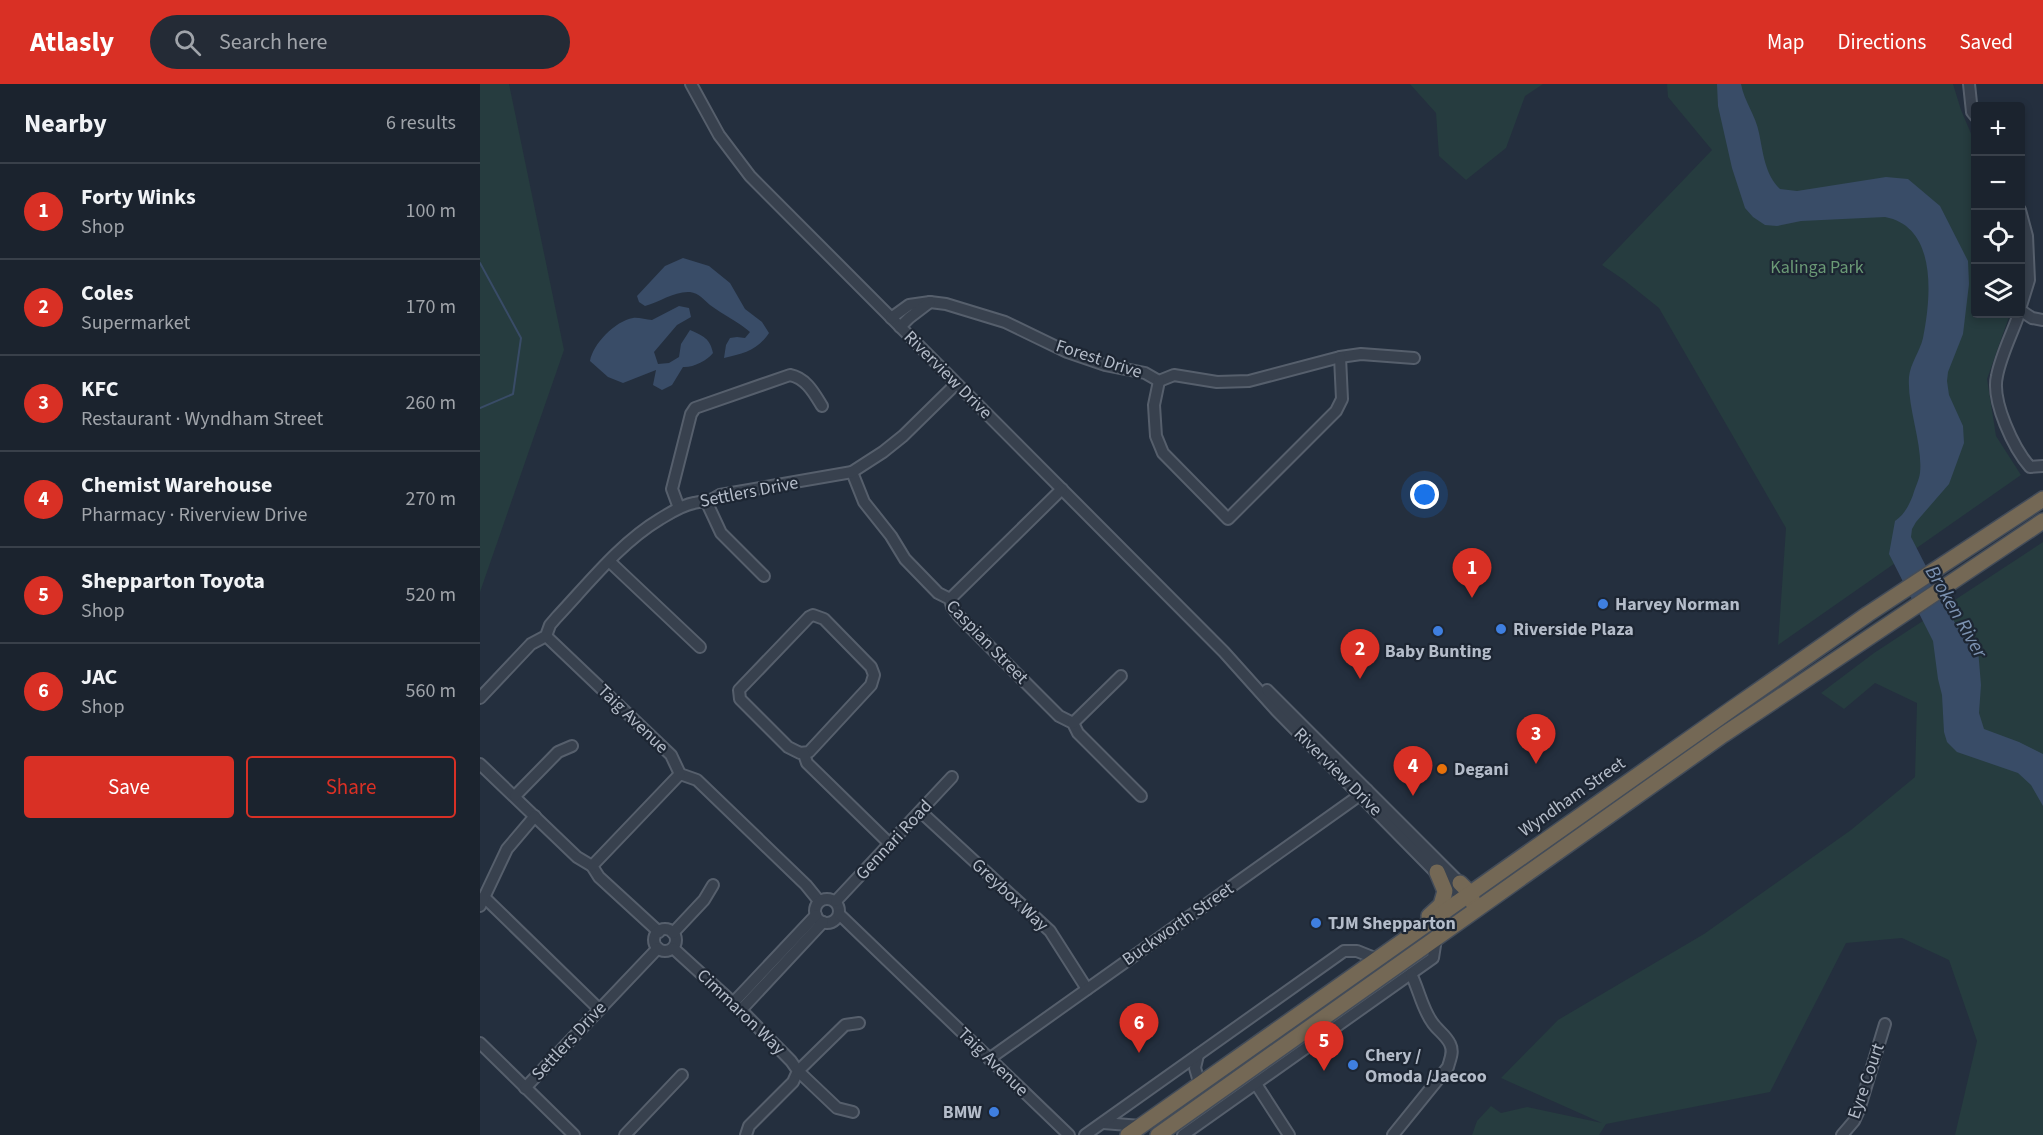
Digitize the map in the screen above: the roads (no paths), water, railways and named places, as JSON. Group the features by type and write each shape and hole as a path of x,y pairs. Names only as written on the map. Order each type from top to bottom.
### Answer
{"highway":[{"name":"Wyndham Street","path":"1128,1135 1378,959 1464,894 1868,614 2043,499"},
{"name":"Wyndham Street","path":"1158,1135 1702,750 2043,521"},
{"path":"1758,690 1777,689 1784,694"},
{"path":"1676,748 1691,751 1702,750"},
{"path":"1463,920 1471,913 1464,894 1488,896 1556,848 1578,837"},
{"path":"1378,959 1395,941 1441,904 1445,891 1437,872"},
{"path":"1200,1085 1207,1101"},
{"path":"1186,1094 1207,1101"}],"street":[{"name":"Riverview Drive","path":"691,84 718,135 750,176 1224,652 1282,704 1437,872 1464,894"},
{"path":"1969,84 1971,103"},
{"path":"2025,229 2029,280 2025,294"},
{"name":"Forest Drive","path":"891,318 909,304 930,302 946,304 1005,322 1067,352 1105,365 1145,373 1159,381 1174,375 1217,381 1249,381 1340,357 1361,354 1414,358"},
{"path":"900,327 930,302"},
{"path":"2025,314 2043,320"},
{"path":"2017,318 1996,378 2000,410 2020,456 2030,468 2043,466"},
{"path":"1159,381 1154,413 1156,436 1163,453 1228,519 1336,411 1342,399 1340,357"},
{"path":"679,508 672,489 691,414 695,408 790,375 802,380 822,406"},
{"name":"Settlers Drive","path":"480,698 531,644 546,636 550,625 556,618 610,562 647,528 679,508 695,502 707,502 724,494 852,472 903,436 956,384"},
{"name":"Caspian Street","path":"852,472 864,502 891,536 905,559 938,593 950,599 955,611 1059,716 1072,723 1078,733 1141,796"},
{"path":"950,599 1062,489"},
{"path":"707,502 721,533 764,576"},
{"path":"610,562 699,647"},
{"path":"806,753 796,752 788,747 740,699 739,690 809,616 813,615 824,619 871,667 874,675 871,685 806,753 807,763 892,842"},
{"name":"Taig Avenue","path":"546,636 671,755 680,774 697,780 806,885 819,901"},
{"path":"1072,723 1121,676"},
{"path":"515,796 558,752 572,746"},
{"path":"480,764 577,856 592,866 599,877 659,932"},
{"path":"592,866 680,774"},
{"name":"Gennari Road","path":"836,902 952,777"},
{"name":"Riverview Drive","path":"1364,792 1464,894"},
{"name":"Buckworth Street","path":"989,1059 1364,792"},
{"name":"Greybox Way","path":"921,812 1050,931 1087,989"},
{"path":"535,816 507,849 482,902 599,1009"},
{"path":"673,933 704,900 712,885"},
{"path":"828,898 836,902 839,914 833,922 819,919 815,908 819,901 828,898"},
{"name":"Taig Avenue","path":"839,914 1069,1135"},
{"path":"737,1007 819,919"},
{"path":"664,930 673,933 676,940 673,948 664,951 658,948 655,940 659,932 664,930"},
{"path":"1183,1135 1432,958 1436,939"},
{"name":"Settlers Drive","path":"480,1043 525,1088 658,948"},
{"name":"Cimmaron Way","path":"673,948 737,1007 791,1061 798,1071 793,1082 749,1126 746,1135"},
{"path":"1085,1135 1344,951 1357,951 1378,959"},
{"path":"1393,1135 1448,1067 1452,1054 1450,1045 1432,1023 1425,1010 1411,974"},
{"path":"853,1112 837,1108 798,1071 845,1025 859,1023"},
{"name":"Eyre Court","path":"1842,1135 1854,1121 1859,1110 1886,1024"},
{"path":"1198,1055 1195,1068 1200,1085"},
{"path":"625,1135 682,1075"},
{"path":"1256,1084 1290,1135"},
{"path":"525,1088 574,1135"},
{"path":"1103,1122 1142,1126"}],"water":[{"path":"1717,84 1741,84 1757,127 1768,170 1780,189 1797,191 1886,177 1908,179 1940,206 1968,261 1969,284 1963,334 1948,372 1947,381 1949,395 1963,426 1964,443 1949,484 1916,522 1911,537 1956,625 1978,649 1981,685 1979,713 1984,729 2043,754 2043,806 2031,785 2018,773 1957,752 1947,742 1933,641 1889,554 1895,521 1908,506 1920,473 1909,377 1923,338 1928,304 1927,266 1922,249 1914,234 1902,223 1885,217 1801,221 1777,226 1765,225 1753,217 1745,208 1732,168 1718,106"},
{"path":"683,258 709,266 730,283 745,309 762,322 769,333 760,344 744,353 724,358 726,345 730,338 745,338 750,332 715,309 699,295 684,292 645,306 639,302 637,296 665,266"},
{"path":"679,306 689,308 691,317 677,325 654,352 658,364 669,363 679,357 681,344 690,330 705,338 713,353 699,363 683,367 672,385 662,390 653,385 656,370 623,383 608,377 590,361 595,348 612,328 633,318 652,320"}],"waterway":[{"path":"480,263 521,338 513,394 480,408"}],"place":[{"name":"Forty Winks","path":"1472,598"},
{"name":"Harvey Norman","path":"1603,604"},
{"name":"Riverside Plaza","path":"1501,629"},
{"name":"Baby Bunting","path":"1438,631"},
{"name":"Coles","path":"1360,679"},
{"name":"KFC","path":"1536,764"},
{"name":"Degani","path":"1442,769"},
{"name":"Chemist Warehouse","path":"1413,796"},
{"name":"TJM Shepparton","path":"1316,923"},
{"name":"JAC","path":"1139,1053"},
{"name":"Chery / Omoda /Jaecoo","path":"1353,1065"},
{"name":"Shepparton Toyota","path":"1324,1071"},
{"name":"BMW","path":"994,1112"}],"park label":[{"name":"Kalinga Park","path":"1817,267"}],"water label":[{"name":"Broken River","path":"1956,612"}]}
